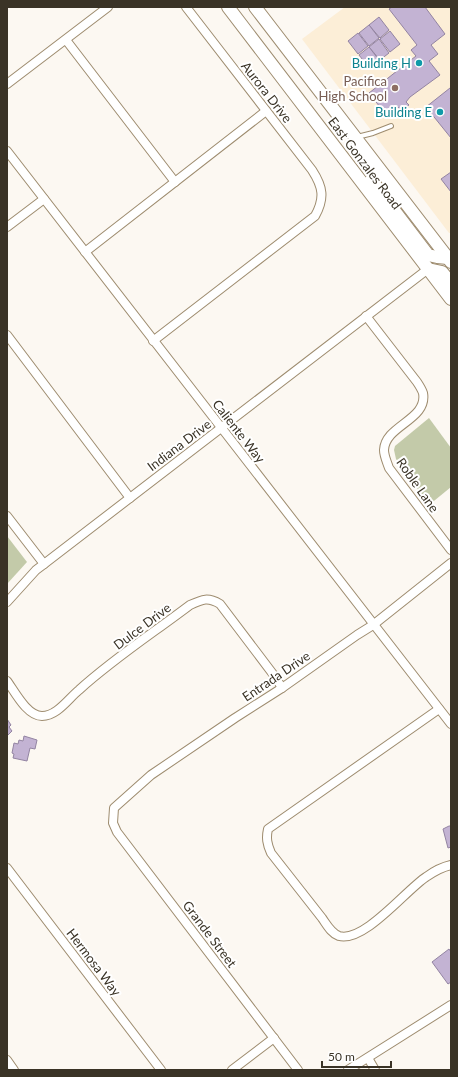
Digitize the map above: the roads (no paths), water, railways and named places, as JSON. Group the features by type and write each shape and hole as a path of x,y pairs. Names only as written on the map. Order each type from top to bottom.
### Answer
{"main road":[{"name":"East Gonzales Road","path":"228,7 451,299"},
{"name":"East Gonzales Road","path":"255,7 449,260"},
{"path":"345,160 361,166 428,255 449,260"},
{"path":"428,269 442,272 451,283"}],"street":[{"path":"7,84 108,7"},
{"name":"Aurora Drive","path":"153,341 315,216 320,206 322,195 319,181 312,170 186,7"},
{"path":"66,40 175,182"},
{"path":"85,252 266,111"},
{"name":"Caliente Way","path":"7,151 451,724"},
{"path":"7,227 44,199"},
{"name":"Indiana Drive","path":"7,602 44,564 428,269"},
{"name":"Roble Lane","path":"366,316 417,382 423,393 422,401 415,415 391,435 386,442 384,454 389,468 451,550"},
{"path":"7,336 130,498"},
{"path":"7,516 44,564"},
{"name":"Entrada Drive","path":"114,808 151,776 235,718 282,688 357,634 373,625 451,563"},
{"name":"Dulce Drive","path":"7,681 29,712 42,716 51,714 58,710 87,682 190,605 203,599 213,600 220,604 282,688"},
{"path":"439,709 268,829 266,835 270,853 322,918 328,928 339,936 354,935 363,930 426,876 451,865"},
{"name":"Grande Street","path":"114,808 114,823 117,832 298,1070"},
{"name":"Hermosa Way","path":"7,868 161,1070"},
{"path":"348,1070 451,1005"},
{"path":"232,1070 274,1038"},
{"path":"368,1058 376,1070"},
{"path":"7,1060 14,1070"}],"lane":[{"path":"355,137 391,126"}],"place":[{"name":"Building H","path":"419,63"},
{"name":"Pacifica High School","path":"395,88"},
{"name":"Building E","path":"440,112"}]}
